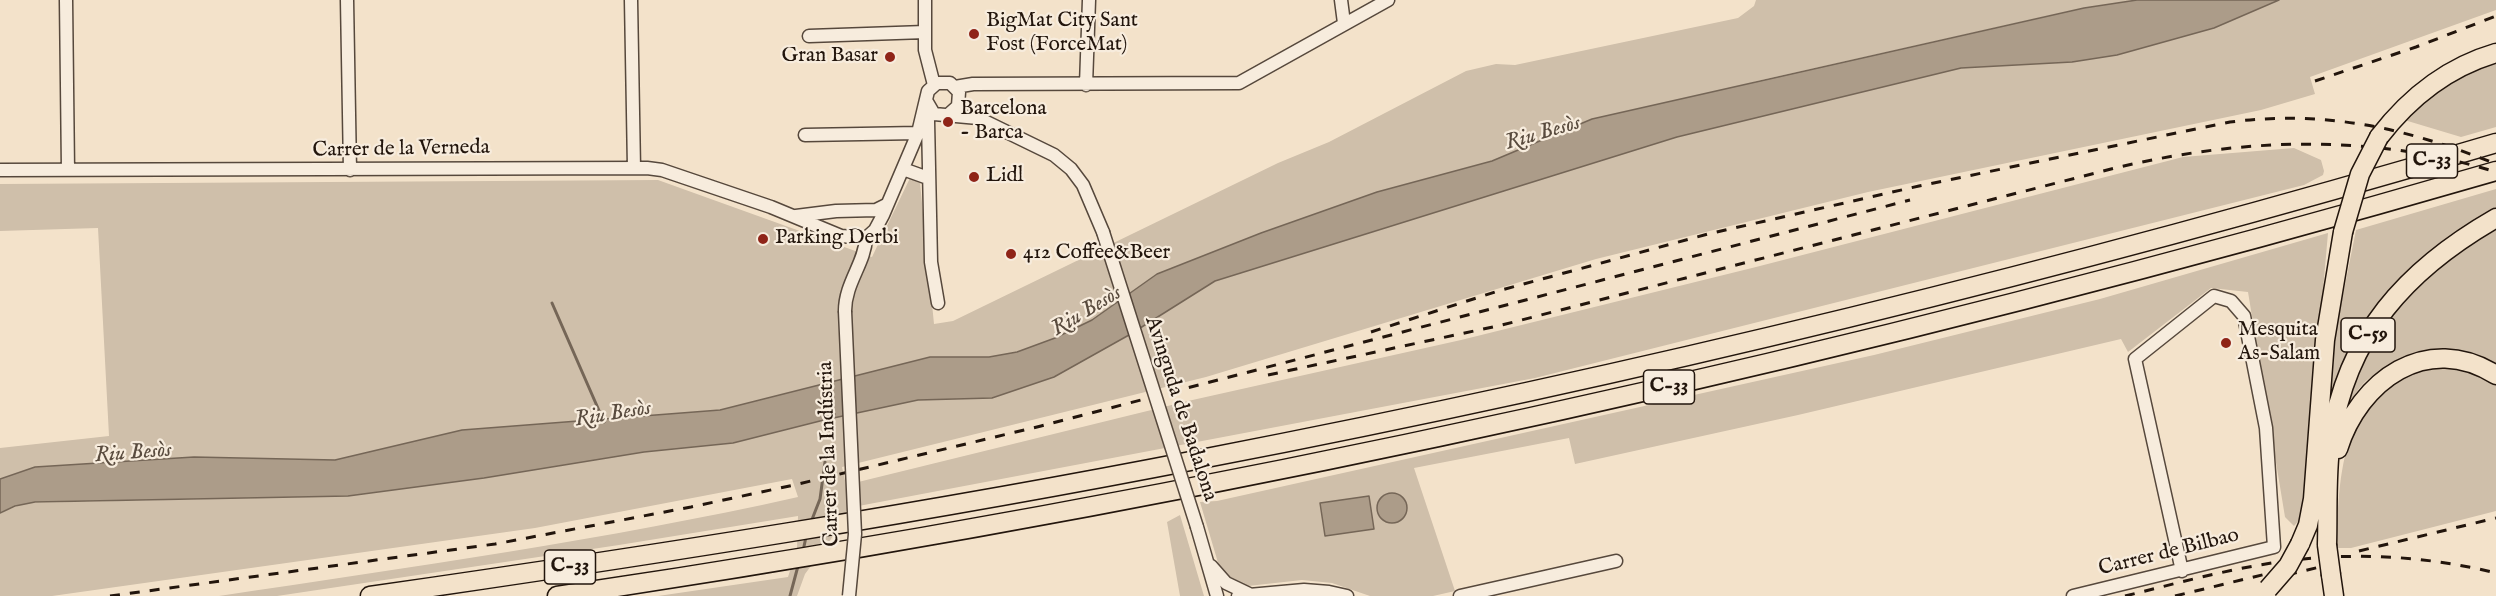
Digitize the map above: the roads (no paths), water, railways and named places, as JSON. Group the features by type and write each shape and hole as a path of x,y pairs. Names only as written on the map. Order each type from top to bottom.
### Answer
{"highway":[{"name":"C-59","path":"2334,596 2317,467 2325,340 2343,232 2360,174 2379,137 2400,112 2429,86 2459,68 2496,53"},
{"name":"C-33","path":"370,596 829,527 1206,459 1425,414 1681,358 2037,270 2298,200 2496,143"},
{"name":"C-33","path":"557,596 831,554 1269,474 1673,387 2126,275 2496,171"},
{"name":"C-59","path":"2327,545 2331,442 2338,407 2352,365 2385,309 2421,269 2459,239 2496,218"},
{"name":"C-59","path":"2328,504 2336,458 2346,426 2364,398 2383,379 2410,365 2441,360 2471,363 2496,375"},
{"path":"2264,593 2288,566 2300,544 2311,514 2317,467"}],"street":[{"path":"66,0 69,170"},
{"path":"347,0 350,170"},
{"path":"631,0 634,168"},
{"path":"925,0 927,63 934,85"},
{"path":"1086,85 1089,0"},
{"path":"1341,0 1344,23"},
{"path":"918,133 928,91 934,85 944,82 955,87 973,84 1239,83 1388,0"},
{"path":"809,36 925,32"},
{"path":"805,135 918,133 931,117 948,115 953,112 960,101 955,87"},
{"name":"Avinguda de Badalona","path":"960,101 978,118"},
{"path":"927,102 931,117 928,178 931,262 938,303"},
{"name":"Avinguda de Badalona","path":"948,115 978,118 1042,147 1064,162 1083,185 1103,232 1217,596"},
{"name":"Carrer de la Indústria","path":"849,596 855,534 846,292 864,251 866,238 878,226 918,133"},
{"name":"Carrer de la Verneda","path":"0,170 634,168 662,170 851,238 866,238"},
{"path":"903,169 928,178"},
{"name":"Carrer de la Verneda","path":"794,216 836,211 876,210 886,205"},
{"path":"825,229 825,219 836,211"},
{"name":"Carrer de Bilbao","path":"2073,596 2182,571 2274,547 2266,428 2244,316 2231,301 2214,296 2135,359 2182,571"},
{"path":"1207,560 1226,583 1244,595 1304,590 1329,591 1347,596"},
{"path":"1460,596 1616,561"},
{"path":"1280,596 1304,590"}],"waterway":[{"name":"Riu Besòs","path":"552,303 604,422"},
{"path":"829,430 834,414"},
{"path":"811,522 820,499 825,462"},
{"path":"803,551 806,537"},
{"path":"790,596 798,566"}],"railway":[{"path":"2315,81 2416,47 2496,16"},
{"path":"1371,332 1498,291 1708,234 1919,186 2230,122 2300,118 2366,125 2430,141 2496,164"},
{"path":"1268,375 1502,325 2115,168 2211,150 2306,144 2354,146 2449,159 2496,172"},
{"path":"110,596 495,544 794,485 1041,426 1910,200"},
{"path":"2359,551 2496,518"},
{"path":"2125,596 2205,576 2312,558 2365,556 2418,559 2496,573"},
{"path":"2287,575 2336,563"},
{"path":"2175,596 2295,567"}],"place":[{"name":"BigMat City Sant Fost (ForceMat)","path":"974,34"},
{"name":"Gran Basar","path":"890,57"},
{"name":"Barcelona - Barca","path":"948,122"},
{"name":"Lidl","path":"974,177"},
{"name":"Parking Derbi","path":"763,239"},
{"name":"412 Coffee&Beer","path":"1011,254"},
{"name":"Mesquita As-Salam","path":"2226,343"}]}
